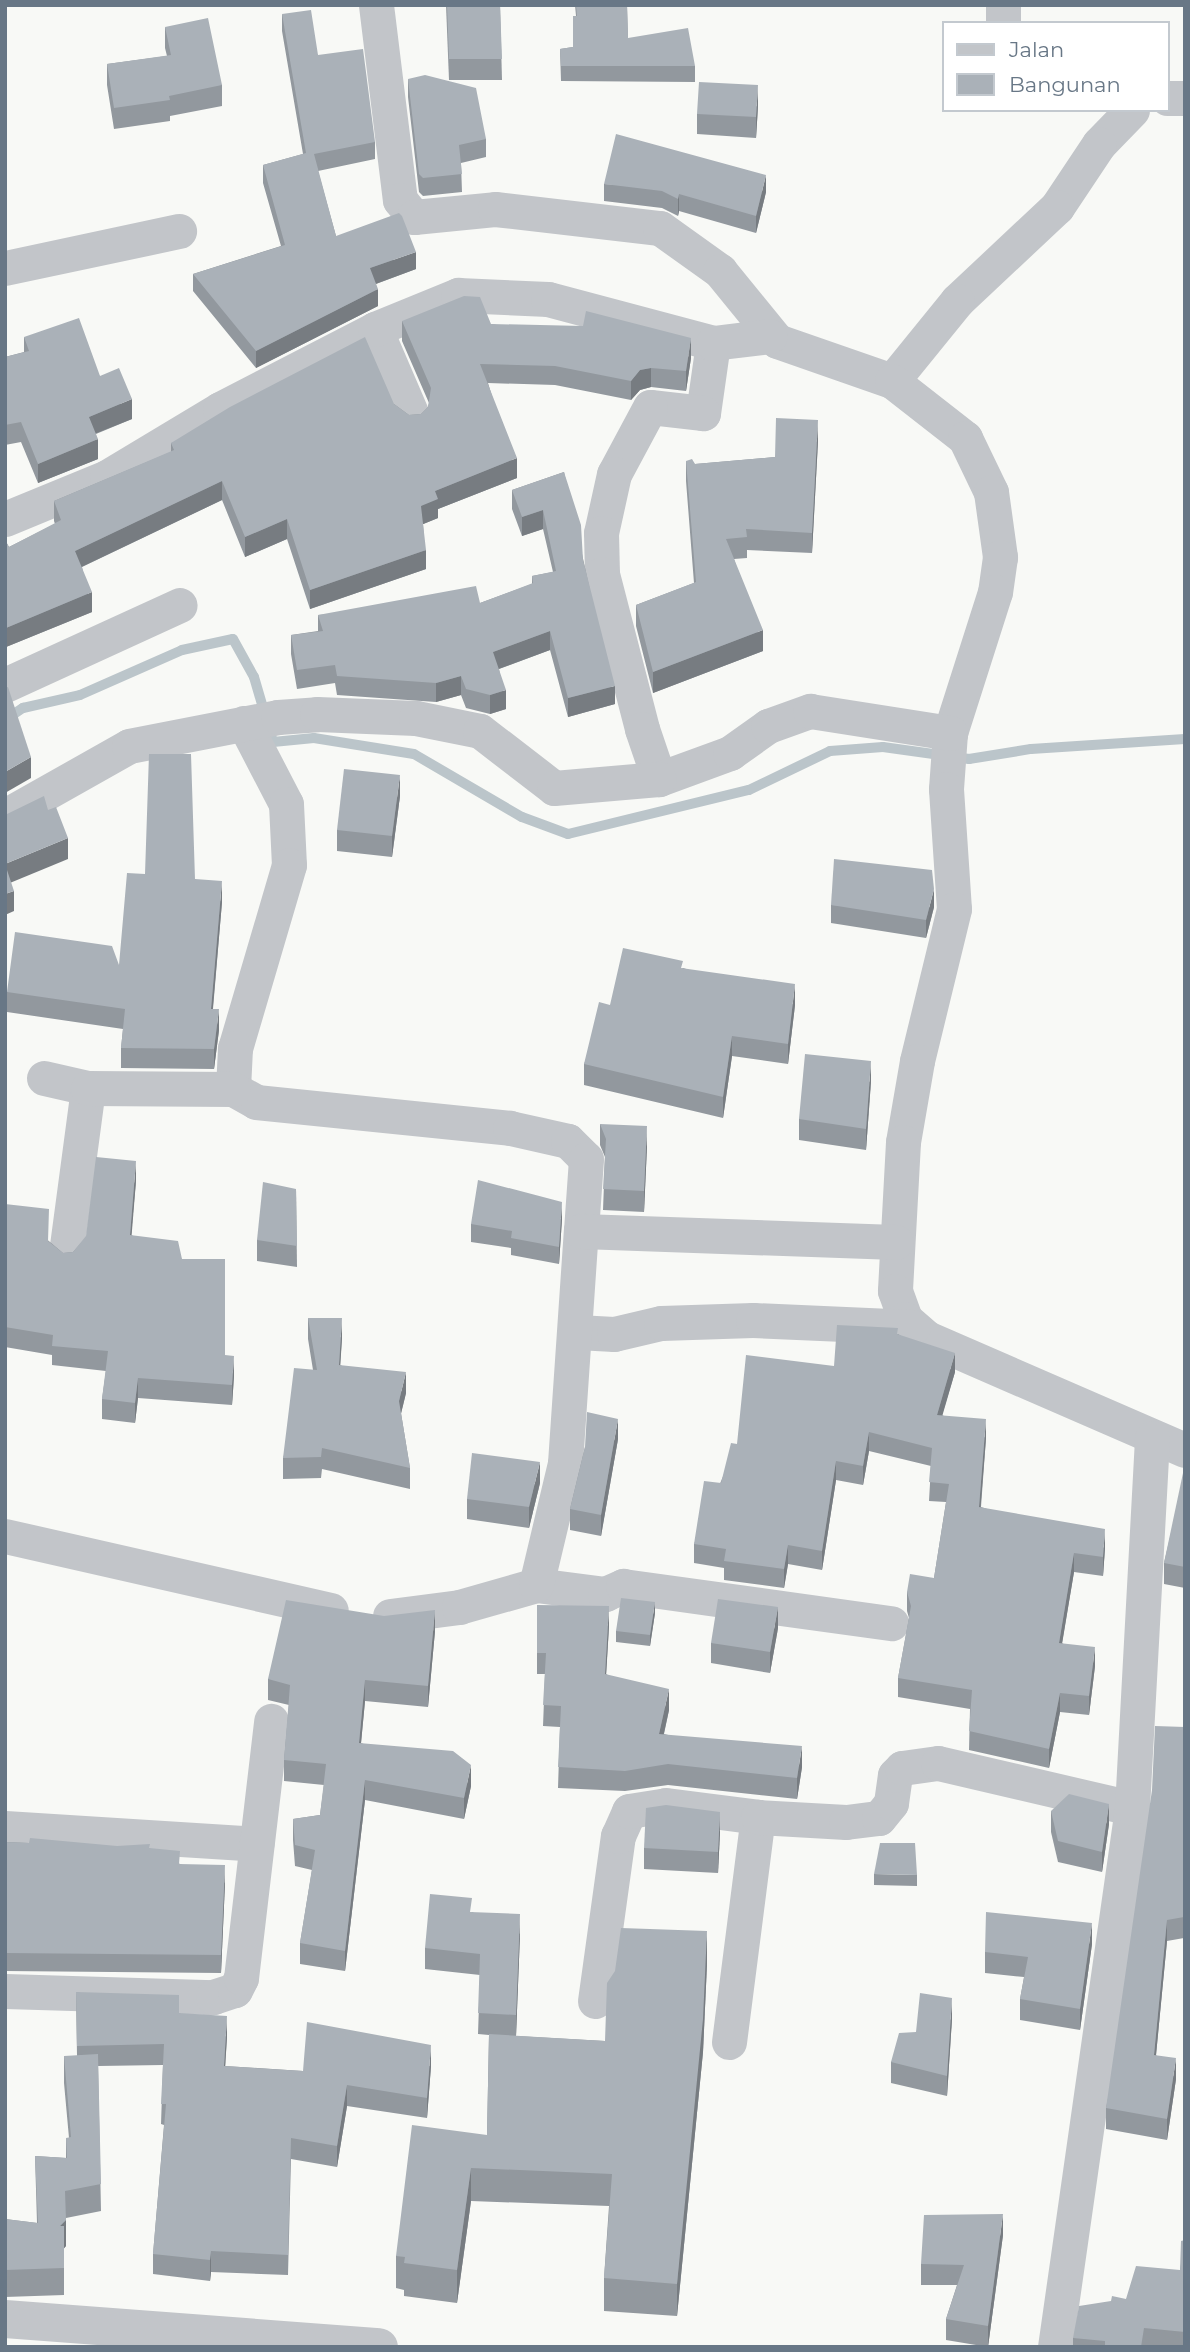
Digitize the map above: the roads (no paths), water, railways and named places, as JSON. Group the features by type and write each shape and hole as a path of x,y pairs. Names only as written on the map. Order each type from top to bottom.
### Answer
{"street":[{"path":"376,5 400,200 410,213 424,218 495,209 660,228 720,271 770,336"},
{"path":"892,381 957,301 1057,207 1113,118"},
{"path":"5,268 179,231"},
{"path":"5,519 107,477 220,409 376,329 458,295 548,299 713,343 770,336 892,381 965,438 980,462 999,523 995,592 950,733 946,789 954,909 917,1061 903,1142 895,1291 900,1310 926,1338 1152,1439 1185,1450"},
{"path":"376,329 412,415"},
{"path":"659,779 642,729 602,574 601,533 614,474 650,407 703,413 713,343"},
{"path":"5,685 180,605"},
{"path":"5,816 129,746 244,723 317,714 416,718 480,731 554,788 659,779 730,752 768,726 810,711 950,733"},
{"path":"233,1090 235,1048 289,864 286,804 244,723"},
{"path":"44,1078 88,1088 233,1090 256,1102 400,1114 510,1128 568,1142 586,1159 577,1332 565,1462 536,1585"},
{"path":"66,1253 88,1088"},
{"path":"581,1231 896,1242"},
{"path":"577,1332 614,1334 661,1323 753,1320 913,1327"},
{"path":"1055,2347 1132,1808 1152,1439"},
{"path":"5,1535 325,1609 387,1617 459,1607 536,1585 605,1594 623,1586 891,1623"},
{"path":"5,1991 226,1995 241,1978 271,1721"},
{"path":"595,2001 618,1836 629,1811 666,1805 758,1817 846,1822 879,1818 891,1803 895,1775 902,1768 938,1763 1132,1808"},
{"path":"729,2042 758,1817"},
{"path":"5,1828 256,1844"},
{"path":"5,2319 379,2347"}],"waterway":[{"path":"5,720 23,708 80,695 182,650 233,639 254,677 273,742 314,738 414,754 522,817 568,834 749,790 830,751 883,747 969,759 1031,749 1185,739"}]}
